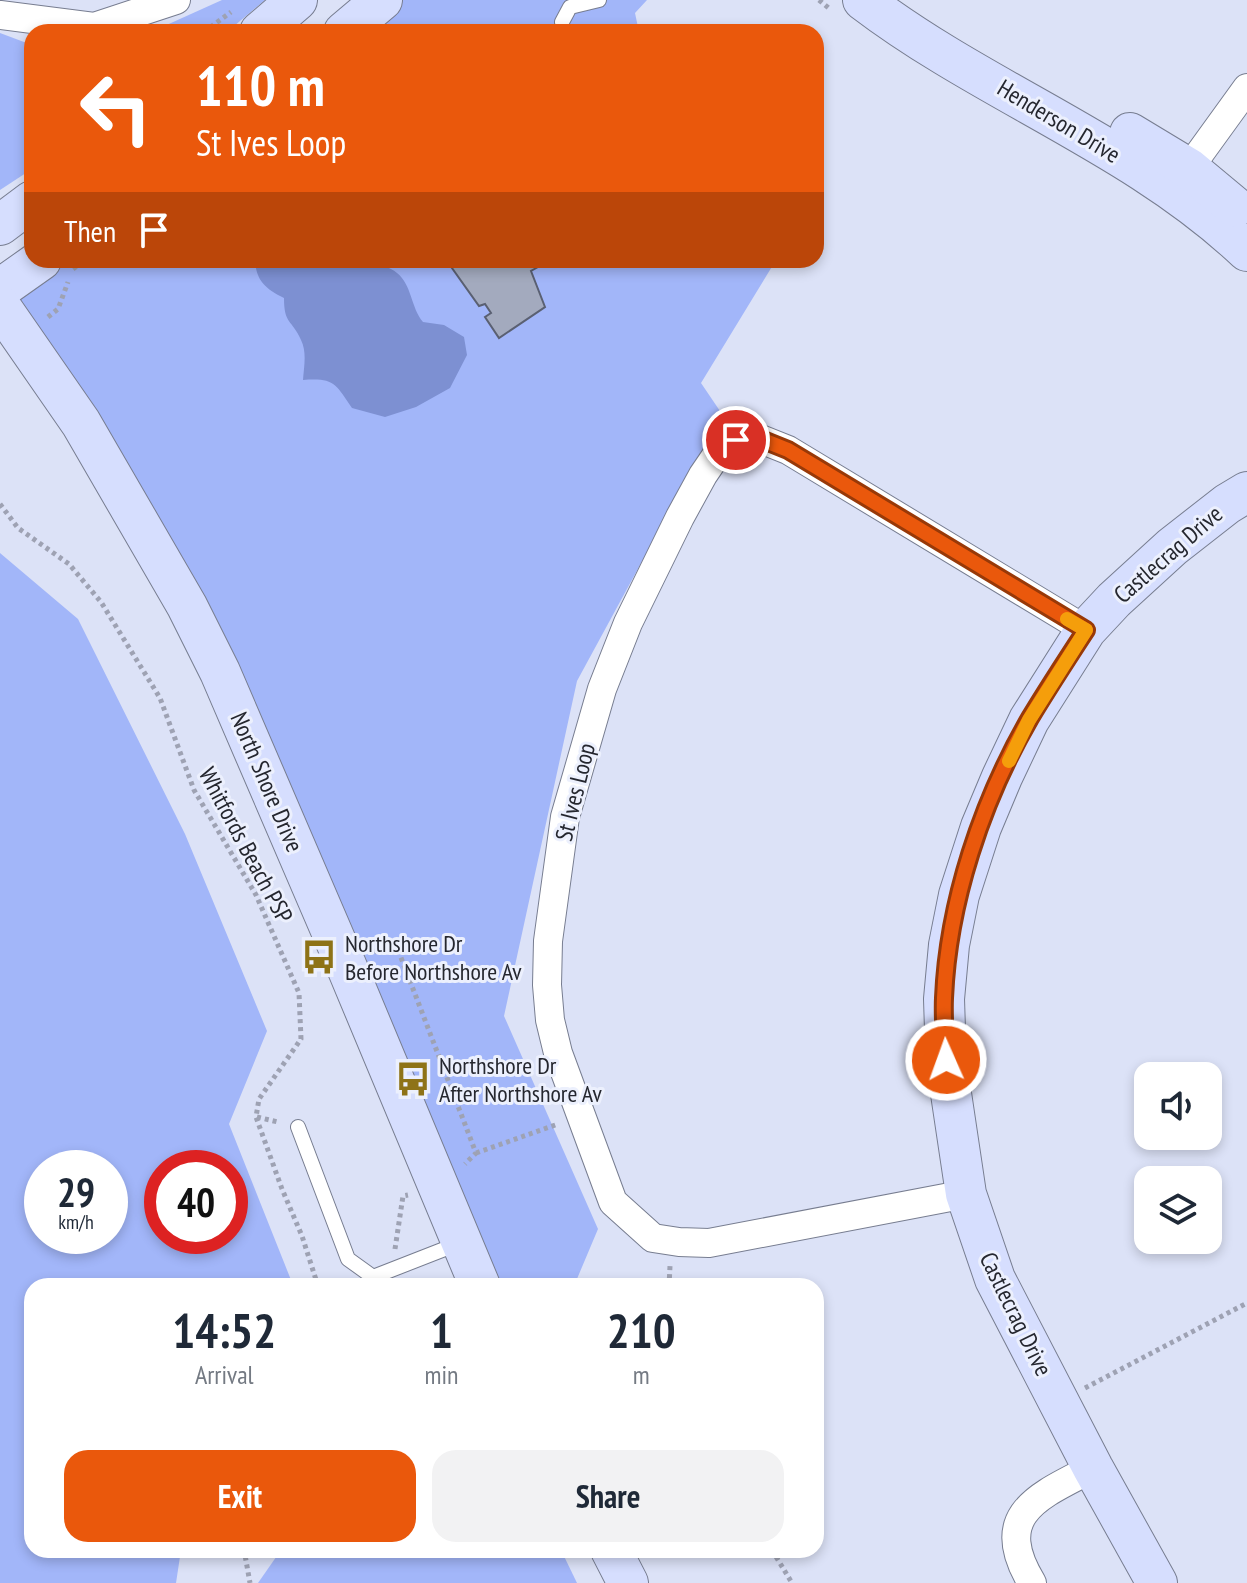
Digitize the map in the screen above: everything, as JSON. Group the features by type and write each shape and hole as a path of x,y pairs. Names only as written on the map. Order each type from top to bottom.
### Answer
{"street":[{"path":"103,24 176,0"},
{"path":"248,20 297,0"},
{"path":"354,24 382,0"},
{"name":"Henderson Drive","path":"863,0 1126,161 1180,180 1247,251"},
{"name":"Henderson Drive","path":"907,0 1180,180 1247,217"},
{"path":"0,15 70,24"},
{"path":"1180,180 1247,88"},
{"path":"0,225 24,207"},
{"path":"0,289 30,268"},
{"name":"North Shore Drive","path":"10,321 81,423 187,606 220,672 477,1278"},
{"name":"St Ives Loop","path":"966,1194 709,1243 653,1238 613,1202 558,1053 550,1020 548,941 565,817 615,651 703,475 720,450 736,440 753,436 788,450 1086,630"},
{"name":"Castlecrag Drive","path":"1157,1583 995,1279 966,1194 946,1060 944,999 949,945 959,895 981,827 1029,720 1086,630 1172,547 1247,492"},
{"path":"1032,1583 1016,1549 1020,1517 1029,1504 1041,1495 1093,1468"},
{"path":"615,1558 628,1583"}],"lane":[{"path":"562,22 570,7 599,0"},
{"path":"298,1127 348,1259 367,1278"},
{"path":"377,1278 462,1243"}],"path":[{"path":"10,321 58,309 74,268"},
{"name":"Whitfords Beach PSP","path":"0,504 18,528 69,564 101,602 160,698 194,790 256,895 299,993 301,1039 259,1099 256,1117 315,1278"},
{"path":"476,1153 581,1116"},
{"path":"1058,1401 1247,1303"},
{"path":"243,1558 250,1583"},
{"path":"777,1558 792,1583"}],"shaded area":[{"path":"222,0 265,0 236,24 169,24"},
{"path":"382,0 647,0 635,13 637,24 354,24"},
{"path":"0,33 24,42 24,174 0,190"},
{"path":"34,268 771,268 701,383 722,414 577,681 504,1016 598,1229 577,1278 496,1278 462,1243 187,606 0,306"},
{"path":"256,268 388,268 406,284 423,322 444,325 464,337 467,355 450,388 416,407 385,417 352,408 328,381 303,380 303,345 287,318 284,298 263,284"},
{"path":"0,553 78,619 185,834 267,1031 229,1124 239,1150 144,1150 144,1254 248,1254 248,1172 290,1278 24,1278 24,1558 180,1558 176,1583 0,1583"},
{"path":"275,1558 565,1558 577,1583 258,1583"}],"building":[{"path":"452,268 536,268 531,271 545,307 499,338 485,317 491,313 485,304 479,306"}],"slow traffic":[{"path":"1009,761 1029,720 1086,630 1067,619"}],"place":[{"name":"Northshore Dr Before Northshore Av","path":"319,957"},
{"name":"Northshore Dr After Northshore Av","path":"413,1079"}],"route":[{"path":"736,440 753,436 788,450 1086,630 1029,720 981,827 959,895 949,945 944,999 946,1060"}]}
